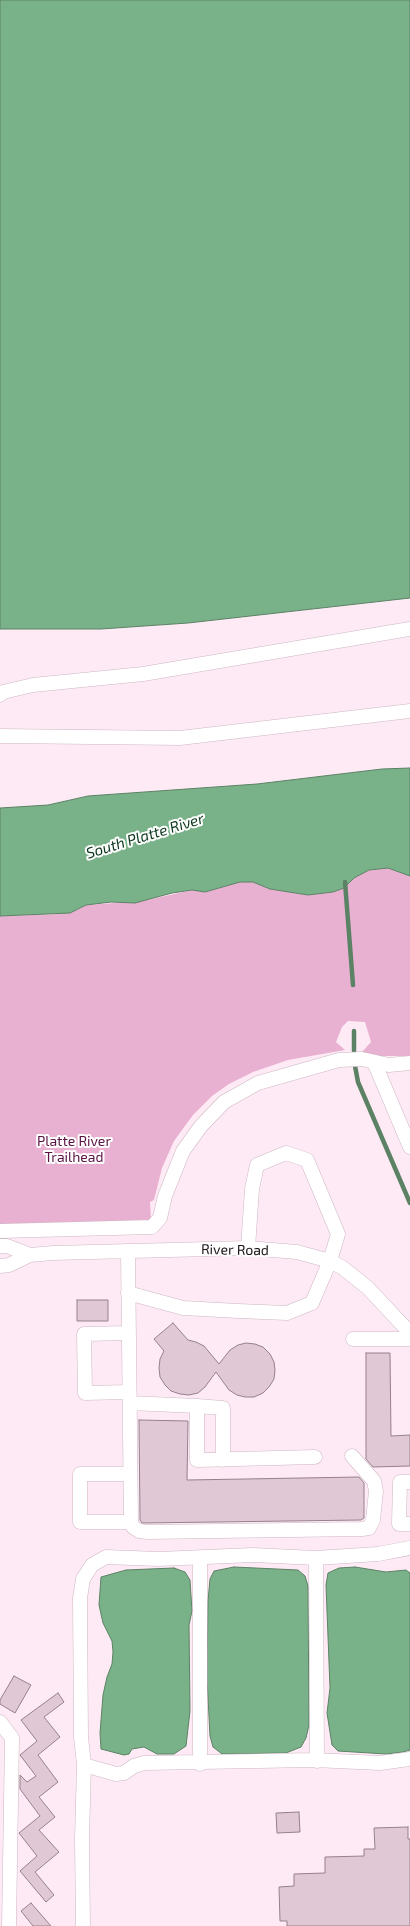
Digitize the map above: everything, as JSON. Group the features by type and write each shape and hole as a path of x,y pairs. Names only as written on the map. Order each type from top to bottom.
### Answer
{"street":[{"path":"0,695 2,692 33,685 143,674 410,629"},
{"path":"0,736 180,738 410,711"},
{"path":"0,1232 152,1227 160,1218 165,1196 183,1151 201,1126 224,1102 258,1082 339,1060 368,1061 389,1065 410,1064"},
{"path":"368,1061 410,1147"},
{"path":"128,1294 182,1308 287,1313 312,1303 330,1261 338,1234 307,1160 286,1153 257,1165 252,1189 248,1248"},
{"name":"River Road","path":"0,1246 7,1246 30,1255"},
{"name":"River Road","path":"0,1266 9,1265 30,1255 248,1248 297,1252 330,1261 344,1268 368,1288 410,1333"},
{"path":"128,1251 130,1474 131,1522 133,1527 139,1531 148,1532 369,1528 373,1520 376,1491 374,1481 352,1456"},
{"path":"129,1333 84,1334 85,1393 223,1408 223,1460"},
{"path":"354,1339 410,1339"},
{"path":"198,1406 198,1460 315,1457"},
{"path":"130,1474 80,1474 80,1522 131,1522"},
{"path":"410,1482 400,1482 399,1524 410,1524"},
{"path":"83,1926 82,1839 84,1765 81,1738 80,1598 83,1579 92,1565 106,1557 158,1559 253,1555 316,1558 378,1554 410,1548"},
{"path":"200,1558 200,1764"},
{"path":"316,1558 317,1761"},
{"path":"0,1722 12,1738 5,1824 6,1925"},
{"path":"84,1765 116,1774 124,1774 134,1766 144,1764 317,1761 380,1763 410,1759"}],"green space":[{"name":"Platte River Trailhead","path":"388,868 410,876 410,1056 375,1056 362,1052 371,1042 365,1022 348,1021 342,1027 336,1042 345,1050 288,1060 253,1072 229,1084 212,1096 193,1115 174,1141 162,1168 154,1200 150,1202 151,1221 0,1225 0,916 61,914 77,910 86,905 143,901 192,890 205,892 240,882 253,882 270,889 308,895 333,892 344,888 354,878 369,870"}],"water":[{"path":"0,0 410,0 410,598 188,623 101,629 0,629"},
{"name":"South Platte River","path":"410,768 410,876 388,868 369,870 354,878 344,888 333,892 308,895 270,889 253,882 240,882 205,892 192,890 172,893 135,903 111,902 86,905 70,913 0,916 0,808 48,805 88,796 257,784 382,769"},
{"path":"234,1567 298,1570 305,1576 308,1586 309,1725 306,1738 301,1747 286,1753 222,1754 213,1747 210,1736 207,1678 210,1579 214,1571"},
{"path":"355,1567 386,1572 406,1570 410,1573 410,1750 403,1752 386,1754 338,1751 332,1745 327,1713 330,1688 326,1585 328,1573 339,1568"},
{"path":"174,1568 185,1572 190,1580 192,1611 189,1625 190,1711 186,1746 174,1754 157,1754 144,1747 132,1749 129,1754 124,1755 101,1749 100,1733 103,1695 112,1664 113,1652 112,1641 103,1623 99,1605 101,1577 126,1570"}],"building":[{"path":"77,1300 108,1300 108,1321 77,1321"},
{"path":"173,1323 188,1340 204,1346 219,1364 230,1350 238,1345 246,1343 263,1347 270,1354 274,1362 274,1379 263,1393 254,1397 237,1395 229,1390 216,1372 198,1393 189,1395 171,1391 160,1377 160,1359 164,1351 154,1339"},
{"path":"366,1353 390,1353 391,1436 410,1435 410,1466 373,1467 366,1459"},
{"path":"139,1420 188,1421 187,1480 359,1477 364,1483 364,1518 361,1520 142,1523 140,1520"},
{"path":"14,1676 31,1685 15,1713 0,1704 0,1700"},
{"path":"58,1693 64,1702 44,1717 60,1737 38,1755 58,1782 39,1797 55,1817 39,1830 59,1852 35,1872 54,1895 46,1902 20,1871 37,1856 19,1833 40,1816 20,1789 20,1775 27,1782 36,1776 20,1755 37,1741 21,1720"},
{"path":"299,1812 300,1832 277,1833 276,1813"},
{"path":"408,1827 408,1839 410,1839 410,1926 287,1926 287,1921 280,1921 279,1887 294,1886 294,1874 325,1873 325,1857 364,1856 364,1849 375,1849 374,1828"},
{"path":"31,1903 51,1926 33,1926 21,1911"}],"waterway":[{"path":"345,882 353,985"},
{"path":"354,1031 354,1051"},
{"path":"355,1066 358,1082 410,1203"}]}
